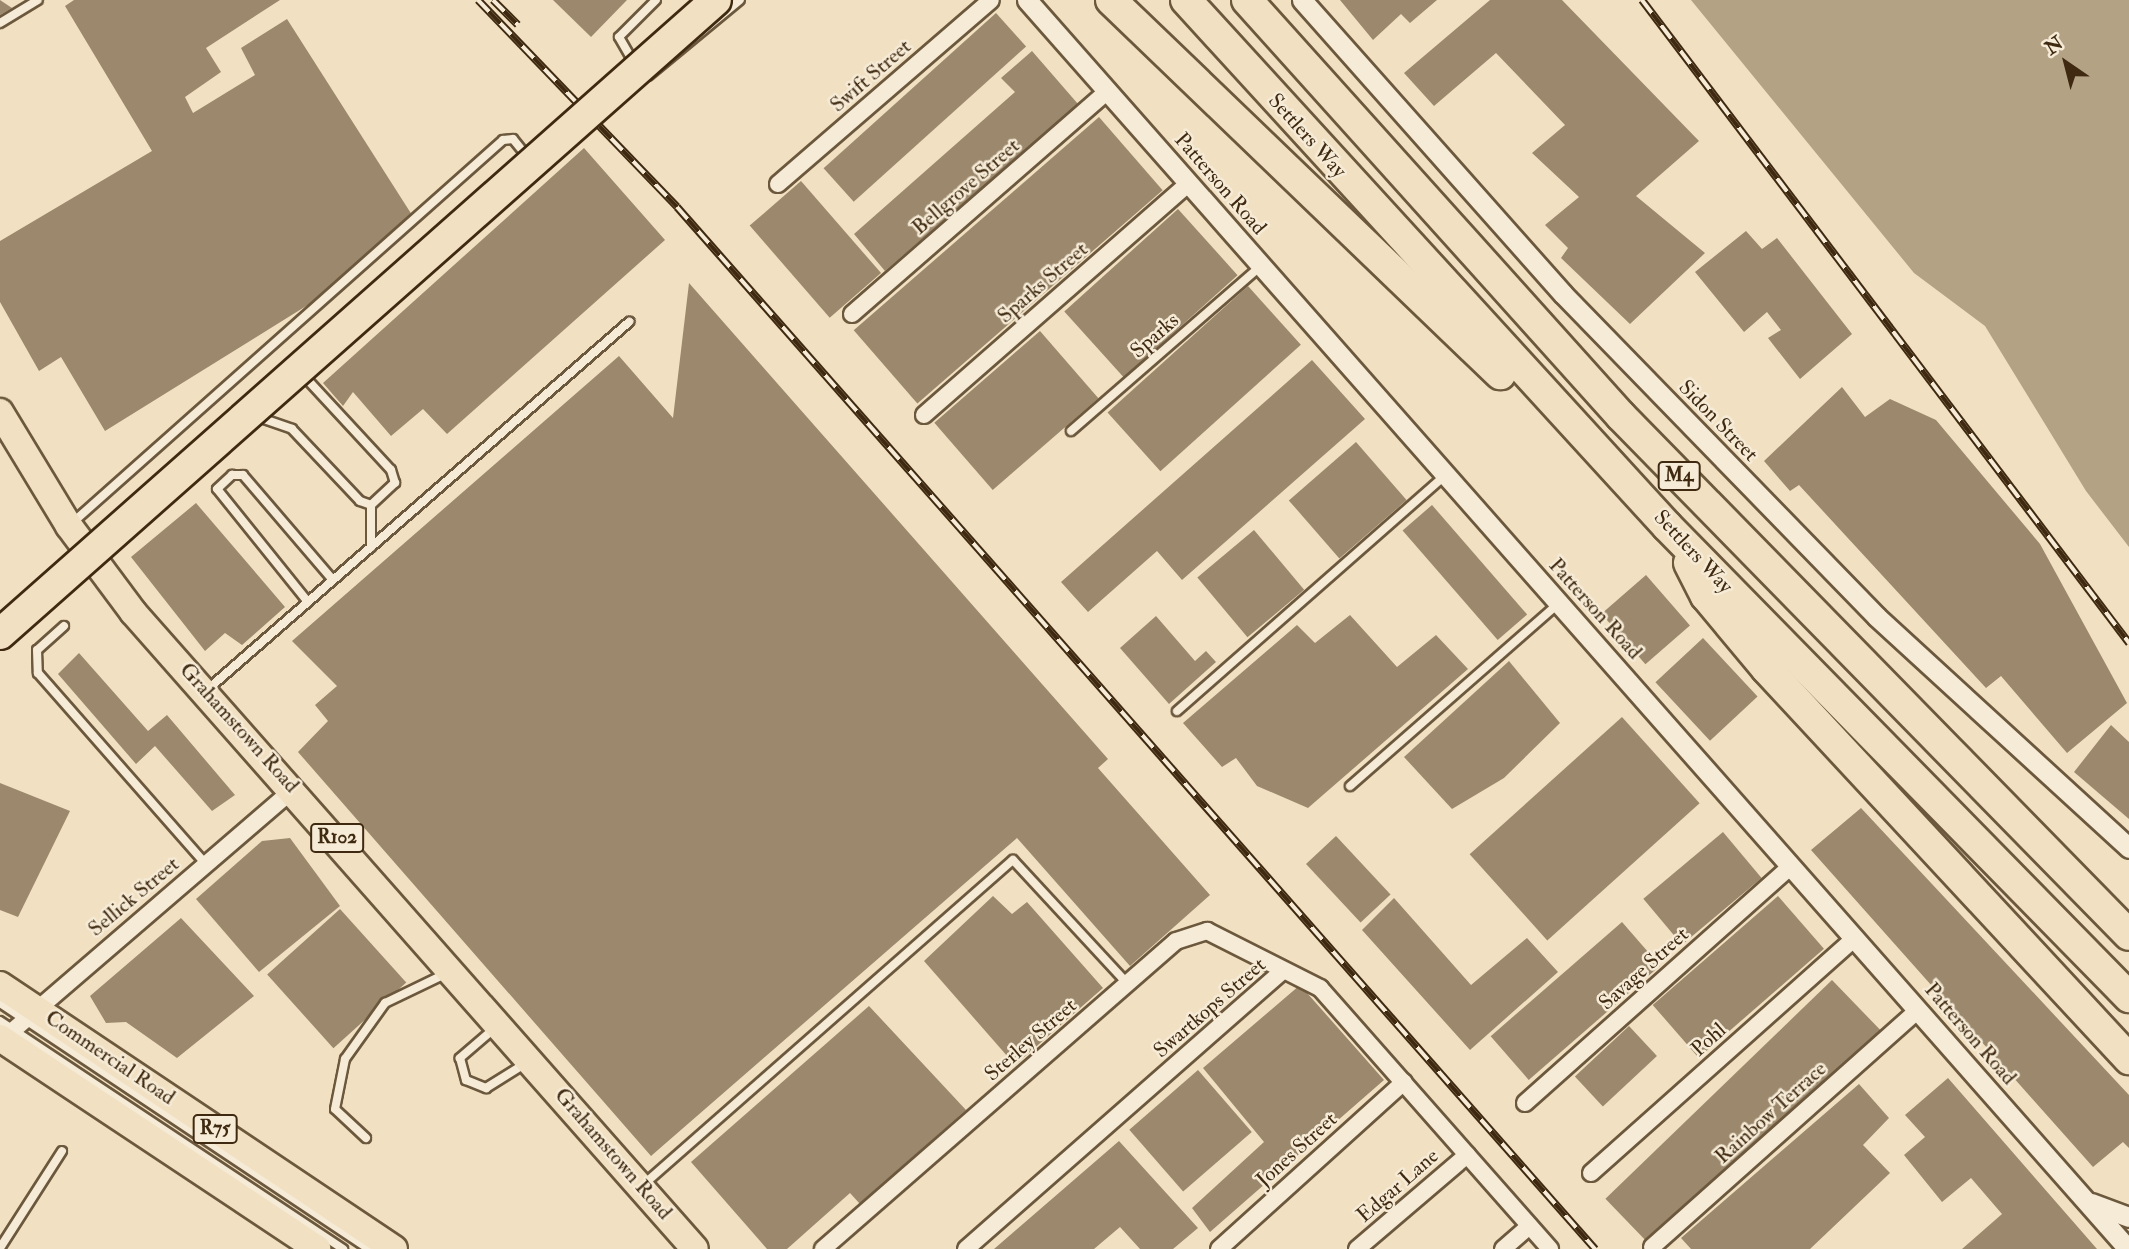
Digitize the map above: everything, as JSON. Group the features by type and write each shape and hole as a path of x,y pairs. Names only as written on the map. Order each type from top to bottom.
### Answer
{"highway":[{"path":"0,609 686,0"},
{"path":"0,634 716,0"},
{"path":"1111,0 1583,459 1623,475"},
{"name":"Settlers Way","path":"1186,0 1480,328 1623,475 1667,526 2129,997"},
{"name":"Settlers Way","path":"1247,0 1621,416 2129,935"},
{"path":"1667,526 1720,614 2129,1059"}],"main road":[{"name":"Grahamstown Road","path":"0,412 69,526 94,560 205,691 454,970 695,1249"},
{"name":"Commercial Road","path":"0,985 13,1026 317,1249"},
{"name":"Commercial Road","path":"13,1026 394,1249"}],"street":[{"name":"Swift Street","path":"778,184 991,0"},
{"name":"Patterson Road","path":"1027,0 1919,1010 2086,1201 2122,1247"},
{"name":"Sidon Street","path":"1302,0 1563,294 1877,617 2129,848"},
{"name":"Bellgrove Street","path":"852,314 1108,91"},
{"name":"Sparks Street","path":"924,415 1189,183"},
{"name":"Sellick Street","path":"13,1026 294,789"},
{"name":"Savage Street","path":"1525,1103 1791,866"},
{"name":"Sterley Street","path":"823,1249 1176,941 1207,931 1282,971"},
{"name":"Pohl","path":"1591,1173 1855,938"},
{"name":"Swartkops Street","path":"966,1249 1282,971 1320,988 1550,1249"},
{"name":"Rainbow Terrace","path":"1652,1247 1919,1010"},
{"name":"Jones Street","path":"1219,1249 1404,1082"},
{"name":"Edgar Lane","path":"1357,1249 1467,1155"},
{"path":"2086,1201 2129,1217"},
{"path":"1503,1249 1529,1226"}],"lane":[{"path":"0,23 38,0"},
{"path":"656,0 619,37 648,76 740,0"},
{"path":"69,526 503,140 513,139 538,171 94,560"},
{"name":"Sparks","path":"1071,431 1261,266"},
{"path":"205,691 629,323"},
{"path":"305,377 391,470 395,483 372,505 372,547"},
{"path":"258,417 292,429 360,501 372,505"},
{"path":"1177,711 1446,474"},
{"path":"308,602 219,499 217,489 225,482 243,475 333,580"},
{"path":"1350,786 1559,603"},
{"path":"64,626 37,650 38,673 206,864"},
{"path":"641,1186 1013,860 1127,983"},
{"path":"366,1138 335,1109 345,1059 386,1003 454,970"},
{"path":"0,1003 13,1026 343,1249"},
{"path":"500,1023 460,1058 466,1080 486,1088 531,1059"},
{"path":"13,1026 369,1249"},
{"path":"0,1248 62,1152"}],"shaded area":[{"path":"1691,0 2129,0 2129,547 2086,491 1985,326 1914,273"}],"building":[{"path":"0,0 12,8 0,15"},
{"path":"74,0 280,0 206,48 221,72 185,97 193,113 255,75 241,48 287,19 412,215 319,298 105,431 61,357 39,371 0,302 0,241 152,151 65,6"},
{"path":"553,0 627,0 591,37"},
{"path":"1340,0 1437,0 1410,23 1401,14 1373,40"},
{"path":"1490,0 1562,0 1699,141 1636,196 1705,253 1630,324 1561,258 1568,248 1545,225 1579,197 1532,153 1565,125 1496,53 1434,106 1404,73"},
{"path":"996,13 1026,46 854,202 824,168"},
{"path":"1032,51 1078,104 885,271 854,234 1015,92 1001,78"},
{"path":"1099,117 1163,190 917,403 854,330"},
{"path":"584,148 665,240 447,434 423,409 391,436 353,392 343,406 323,383"},
{"path":"801,181 881,273 830,318 750,226"},
{"path":"1178,209 1238,275 1124,378 1064,311"},
{"path":"1746,231 1762,249 1777,238 1852,334 1800,379 1768,338 1781,330 1767,312 1744,332 1695,272"},
{"path":"689,283 1108,759 1098,768 1210,895 1130,966 1017,838 651,1156 298,752 328,721 315,705 337,686 292,641 619,356 673,418"},
{"path":"1248,286 1301,345 1160,471 1108,412"},
{"path":"1040,331 1098,398 993,490 934,423"},
{"path":"1312,360 1365,419 1182,580 1157,551 1088,612 1061,582"},
{"path":"1842,387 1865,417 1890,399 1936,420 2040,544 2127,703 2067,753 2001,676 1986,688 1799,485 1790,491 1764,461"},
{"path":"1356,442 1407,500 1339,559 1289,500"},
{"path":"196,503 285,607 242,645 225,633 205,651 131,557"},
{"path":"1432,505 1527,614 1498,640 1403,531"},
{"path":"1254,530 1304,590 1247,637 1197,578"},
{"path":"1646,575 1690,626 1645,664 1601,614"},
{"path":"1350,615 1397,667 1436,635 1468,669 1308,808 1257,786 1236,758 1222,767 1183,723 1297,625 1315,643"},
{"path":"1156,616 1195,661 1206,651 1216,662 1169,704 1120,648"},
{"path":"1703,638 1758,697 1710,741 1655,682"},
{"path":"79,653 148,731 167,715 235,795 212,811 155,746 136,764 58,674"},
{"path":"1509,661 1560,723 1504,778 1452,809 1404,757"},
{"path":"1622,717 1700,803 1547,940 1470,854"},
{"path":"2111,725 2129,742 2129,819 2074,772"},
{"path":"0,783 70,811 18,917 0,910"},
{"path":"1861,808 2129,1095 2129,1148 2123,1142 2093,1167 1811,850"},
{"path":"1723,832 1762,878 1682,945 1643,899"},
{"path":"1336,836 1391,895 1361,922 1306,864"},
{"path":"290,838 340,906 259,972 196,899 262,841"},
{"path":"993,896 1012,914 1027,902 1103,988 1015,1065 924,961"},
{"path":"1778,896 1824,949 1699,1058 1653,1005"},
{"path":"1394,898 1471,985 1527,938 1558,972 1470,1050 1362,930"},
{"path":"340,909 406,983 333,1048 267,975"},
{"path":"181,918 254,996 177,1058 126,1022 106,1023 90,996"},
{"path":"1622,922 1660,966 1529,1080 1491,1036"},
{"path":"1832,980 1882,1032 1657,1249 1654,1249 1605,1199"},
{"path":"1300,985 1384,1080 1210,1232 1192,1208 1264,1142 1203,1068"},
{"path":"869,1006 966,1110 860,1204 850,1193 787,1249 767,1249 691,1162"},
{"path":"1629,1026 1657,1056 1603,1106 1575,1076"},
{"path":"1198,1070 1252,1132 1183,1192 1129,1130"},
{"path":"1948,1078 2097,1249 1962,1249 2002,1214 1971,1178 1942,1202 1904,1155 1925,1137 1905,1115"},
{"path":"1859,1084 1889,1118 1863,1145 1890,1173 1810,1249 1691,1249 1681,1238"},
{"path":"1119,1141 1198,1228 1173,1249 1140,1249 1120,1227 1094,1249 994,1249"}],"railway":[{"path":"478,0 677,207 1595,1249"},
{"path":"493,0 518,25"},
{"path":"1642,0 2129,643"}]}
